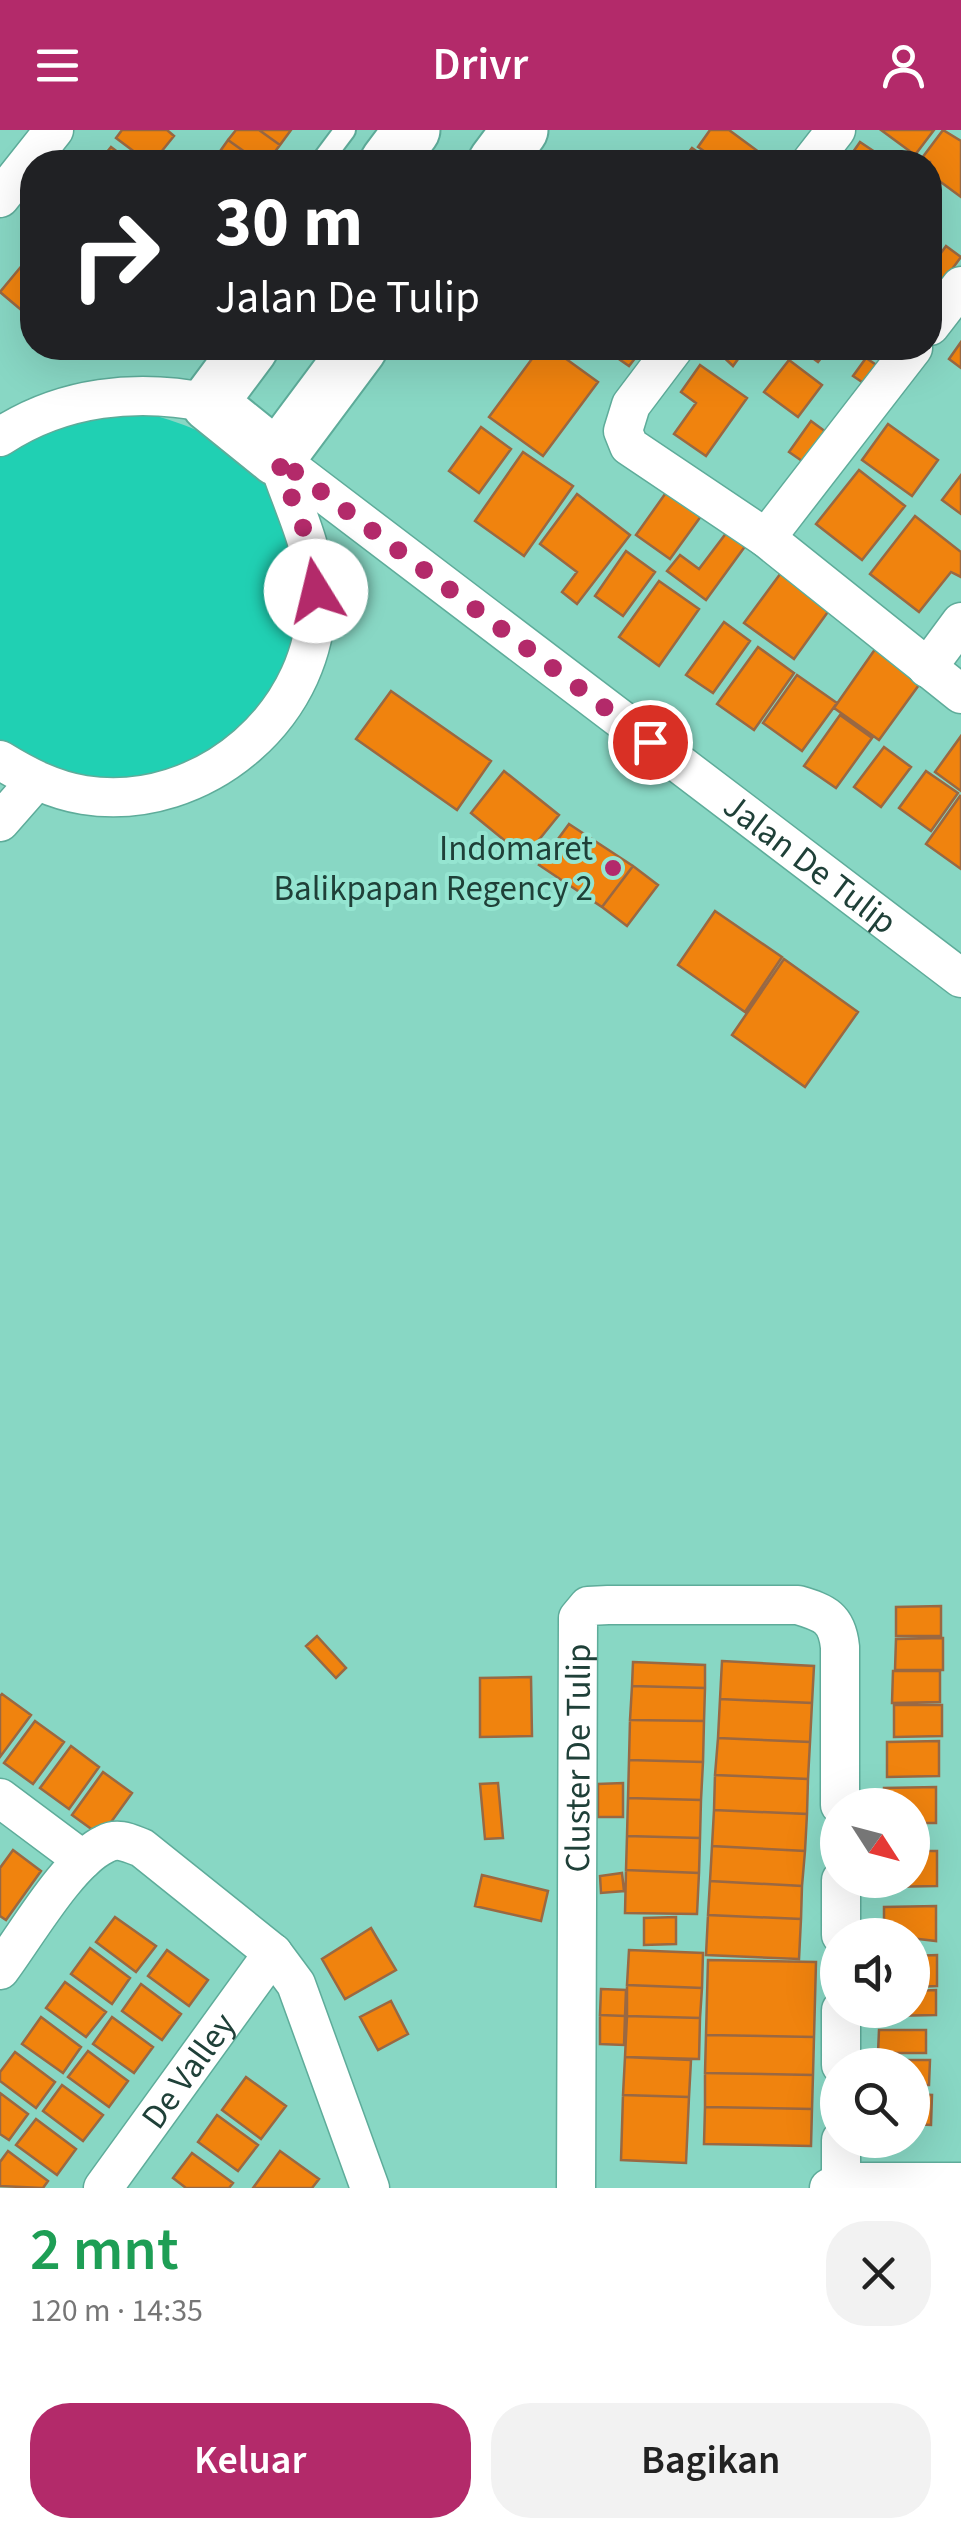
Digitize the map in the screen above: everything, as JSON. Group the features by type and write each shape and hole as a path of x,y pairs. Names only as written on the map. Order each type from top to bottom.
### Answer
{"street":[{"path":"38,150 54,130"},
{"path":"0,198 20,173"},
{"path":"942,311 961,286"},
{"path":"277,458 350,360"},
{"path":"665,360 632,406 623,432 629,446 766,538 961,694"},
{"path":"766,538 904,360"},
{"path":"0,438 27,419 74,402 168,394 223,372 277,458 308,541 316,591 311,641 294,688 265,730 228,763 166,790 134,797 84,795 36,781 0,760"},
{"name":"Jalan De Tulip","path":"277,458 961,978"},
{"path":"927,668 961,622"},
{"path":"0,822 36,781"},
{"name":"Cluster De Tulip","path":"576,2180 578,1618 588,1606 798,1605 826,1614 838,1626 840,1647 840,1788"},
{"path":"0,1798 83,1860"},
{"path":"0,1970 83,1860 106,1843 122,1840 142,1848 273,1953 296,1984 370,2188"},
{"name":"De Valley","path":"103,2188 273,1953"},
{"path":"839,2158 837,2186 961,2182"}],"green space":[{"path":"140,411 211,437 249,463 280,503 298,546 303,592 296,637 279,681 252,719 217,752 174,775 83,782 51,771 0,744 0,454 79,413"}],"building":[{"path":"122,130 167,130 174,136 163,150 132,150 116,138"},
{"path":"236,130 259,130 280,145 276,150 242,150 228,140"},
{"path":"259,130 291,130 280,145"},
{"path":"710,130 729,130 756,150 702,150 698,147"},
{"path":"881,130 934,130 919,150 908,150"},
{"path":"943,130 961,141 961,197 942,183 942,150 928,150"},
{"path":"228,140 242,150 221,150"},
{"path":"860,142 872,150 854,150"},
{"path":"946,246 961,257 944,280 942,278 942,252"},
{"path":"20,268 20,309 0,292"},
{"path":"961,342 961,368 949,359"},
{"path":"531,360 568,360 598,382 543,456 489,417"},
{"path":"789,360 822,385 798,417 764,392"},
{"path":"865,360 881,368 868,386 853,376"},
{"path":"700,365 747,398 706,456 674,434 696,403 681,392"},
{"path":"811,421 826,432 805,463 789,452"},
{"path":"888,424 938,460 912,496 862,460"},
{"path":"481,427 511,449 479,493 449,471"},
{"path":"523,452 573,486 524,556 475,521"},
{"path":"859,470 905,506 862,560 816,524"},
{"path":"961,475 961,514 942,500"},
{"path":"670,487 704,512 670,559 636,535"},
{"path":"577,494 630,535 577,604 562,592 577,572 540,544"},
{"path":"915,516 961,552 961,577 951,572 919,612 870,574"},
{"path":"727,532 746,545 706,600 667,571 680,555 699,569"},
{"path":"626,551 655,572 623,616 595,596"},
{"path":"786,566 835,602 794,659 744,623"},
{"path":"659,581 699,609 659,666 619,637"},
{"path":"724,622 750,641 713,693 686,675"},
{"path":"878,645 924,678 879,740 834,708"},
{"path":"758,647 794,673 754,730 717,704"},
{"path":"797,675 837,703 802,751 763,723"},
{"path":"391,691 491,761 457,810 356,739"},
{"path":"840,715 872,738 836,788 804,766"},
{"path":"961,736 961,791 935,772"},
{"path":"884,747 911,767 881,807 854,787"},
{"path":"504,771 559,815 525,857 471,813"},
{"path":"926,771 958,793 931,831 899,808"},
{"path":"961,797 961,869 926,844"},
{"path":"569,824 633,866 602,907 539,865"},
{"path":"633,866 658,885 627,926 602,907"},
{"path":"715,911 782,957 745,1012 678,965"},
{"path":"784,959 858,1012 805,1087 732,1035"},
{"path":"941,1606 941,1636 896,1636 896,1607"},
{"path":"317,1636 346,1668 336,1678 306,1646"},
{"path":"943,1638 943,1670 895,1670 896,1639"},
{"path":"722,1661 814,1666 812,1703 720,1699"},
{"path":"633,1662 705,1665 705,1688 632,1686"},
{"path":"893,1671 940,1671 940,1702 892,1703"},
{"path":"531,1677 532,1736 480,1737 480,1678"},
{"path":"632,1686 705,1688 704,1721 630,1720"},
{"path":"0,1696 31,1715 0,1757"},
{"path":"720,1699 812,1703 810,1742 718,1738"},
{"path":"894,1705 942,1705 942,1736 894,1737"},
{"path":"630,1720 704,1721 703,1762 629,1760"},
{"path":"35,1721 64,1742 33,1784 4,1763"},
{"path":"718,1738 810,1742 808,1779 715,1775"},
{"path":"939,1741 939,1776 887,1777 887,1742"},
{"path":"71,1746 99,1767 69,1809 40,1788"},
{"path":"629,1760 703,1762 701,1800 628,1798"},
{"path":"103,1772 132,1793 101,1836 72,1815"},
{"path":"715,1775 808,1779 807,1814 714,1810"},
{"path":"498,1783 503,1838 485,1839 480,1784"},
{"path":"623,1783 623,1817 598,1817 598,1784"},
{"path":"936,1787 936,1823 930,1823 930,1788 884,1788"},
{"path":"628,1798 701,1800 700,1838 627,1836"},
{"path":"714,1810 807,1814 805,1851 712,1846"},
{"path":"627,1836 700,1838 699,1873 626,1870"},
{"path":"712,1846 805,1851 802,1886 710,1881"},
{"path":"13,1850 41,1871 6,1920 0,1916 0,1868"},
{"path":"930,1851 937,1851 937,1886 930,1886"},
{"path":"626,1870 699,1873 697,1914 625,1913"},
{"path":"622,1873 624,1891 601,1893 600,1876"},
{"path":"482,1875 548,1891 541,1921 475,1906"},
{"path":"710,1881 802,1886 801,1919 708,1915"},
{"path":"936,1906 936,1941 930,1940 930,1918 884,1918 884,1907"},
{"path":"708,1915 801,1919 799,1959 706,1955"},
{"path":"115,1917 156,1946 136,1972 96,1942"},
{"path":"676,1917 676,1944 644,1945 644,1918"},
{"path":"371,1928 396,1970 345,1999 322,1959"},
{"path":"90,1948 130,1978 112,2004 71,1974"},
{"path":"167,1950 208,1980 189,2006 148,1976"},
{"path":"629,1950 703,1953 702,1988 627,1985"},
{"path":"930,1955 937,1955 937,1986 930,1986"},
{"path":"708,1960 816,1962 814,2037 706,2035"},
{"path":"65,1982 106,2012 86,2037 46,2008"},
{"path":"141,1984 181,2014 162,2040 122,2011"},
{"path":"627,1985 702,1988 700,2018 627,2016"},
{"path":"601,1989 626,1990 625,2016 600,2015"},
{"path":"930,1990 936,1990 936,2015 930,2015"},
{"path":"391,2001 408,2034 378,2050 360,2017"},
{"path":"600,2015 625,2016 624,2045 600,2044"},
{"path":"627,2016 700,2018 699,2059 625,2057"},
{"path":"41,2017 81,2047 63,2073 22,2044"},
{"path":"112,2017 153,2047 134,2073 93,2044"},
{"path":"879,2030 926,2030 926,2048 878,2048"},
{"path":"706,2035 814,2037 813,2075 705,2073"},
{"path":"88,2051 128,2081 109,2107 68,2077"},
{"path":"15,2052 55,2082 36,2108 0,2081 0,2072"},
{"path":"625,2057 691,2060 689,2097 623,2095"},
{"path":"705,2073 813,2075 812,2109 705,2107"},
{"path":"246,2077 286,2106 261,2139 222,2110"},
{"path":"62,2085 103,2115 83,2141 43,2111"},
{"path":"0,2093 28,2114 9,2140 0,2134"},
{"path":"623,2095 689,2097 686,2163 621,2160"},
{"path":"705,2107 812,2109 811,2146 704,2144"},
{"path":"217,2115 258,2145 238,2171 198,2142"},
{"path":"36,2119 76,2149 57,2175 16,2145"},
{"path":"8,2151 48,2181 43,2188 0,2186 0,2162"},
{"path":"280,2151 319,2179 312,2188 253,2188"},
{"path":"192,2153 233,2183 229,2188 186,2188 173,2178"}],"place":[{"name":"Indomaret Balikpapan Regency 2","path":"613,868"}],"route":[{"path":"316,591 308,541 277,458 650,742"}]}
